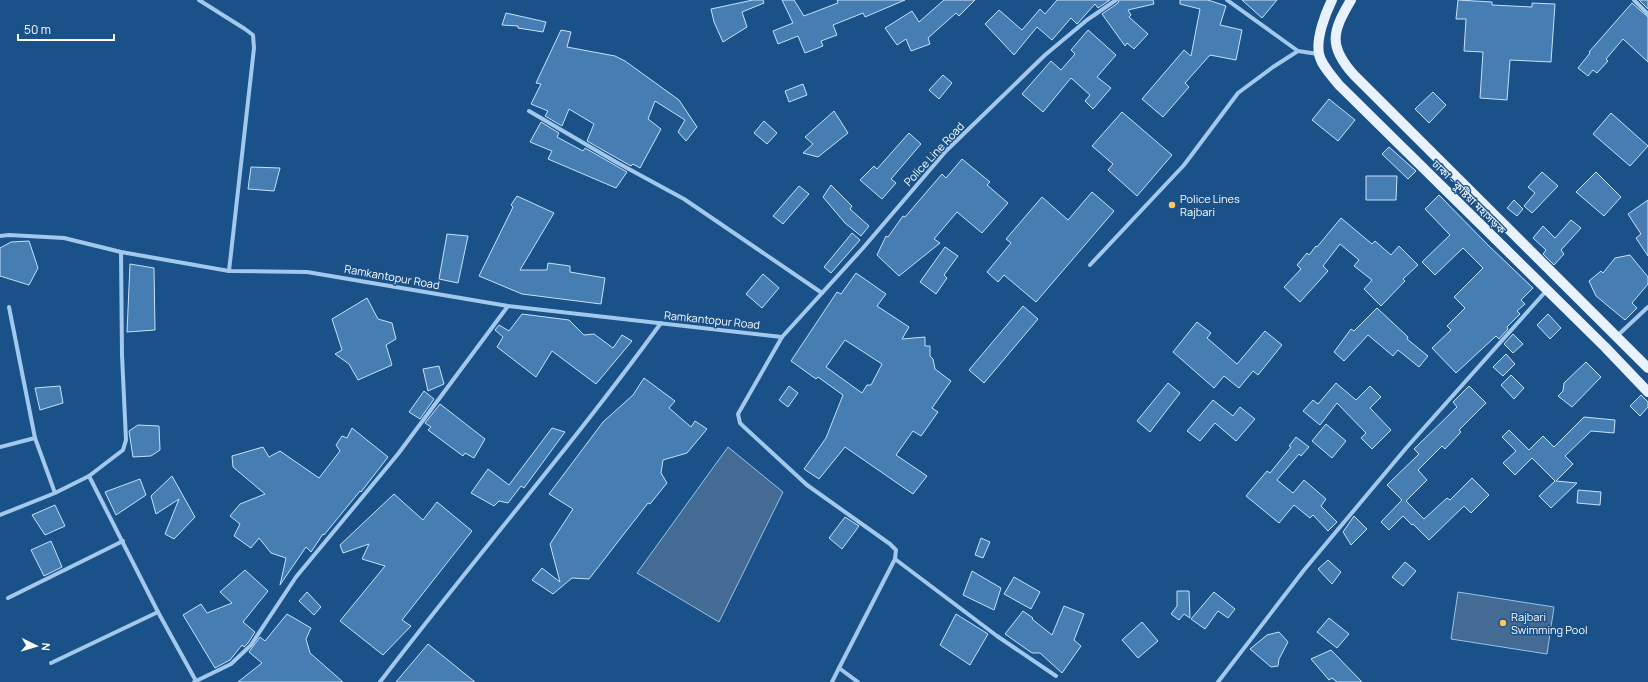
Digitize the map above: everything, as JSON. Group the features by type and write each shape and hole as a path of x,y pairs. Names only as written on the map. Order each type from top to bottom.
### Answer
{"main road":[{"path":"1319,54 1320,34 1324,15 1332,0"},
{"name":"ঢাকা - কুষ্টিয়া মহাসড়ক","path":"1351,0 1339,22 1336,36 1336,51 1343,63 1354,76 1648,368"},
{"name":"ঢাকা - কুষ্টিয়া মহাসড়ক","path":"1319,54 1327,69 1339,85 1605,347 1648,392"}],"street":[{"path":"199,0 245,28 253,36 254,48 229,271"},
{"name":"Police Line Road","path":"895,559 896,550 890,544 807,485 740,423 738,414 782,337 863,248 946,151 1045,55 1087,20 1116,0"},
{"path":"1227,0 1298,51 1319,54"},
{"path":"1634,0 1648,14"},
{"path":"1090,265 1184,165 1238,93 1273,67 1298,51"},
{"path":"529,111 616,162 684,199 822,293"},
{"name":"Ramkantopur Road","path":"0,236 9,235 64,238 121,252 229,271 307,272 508,306 782,337"},
{"path":"0,515 55,493 90,476 122,450 126,440 122,355 121,252"},
{"path":"1218,682 1304,570 1402,453 1547,290"},
{"path":"90,476 195,682 231,664 251,645 296,578 398,454 508,306"},
{"path":"9,307 35,438 55,493"},
{"path":"1617,336 1648,307"},
{"path":"380,682 437,607 612,391 660,324"},
{"path":"0,447 35,438"},
{"path":"8,598 123,541"},
{"path":"832,682 895,559 997,636 1056,676"},
{"path":"51,663 158,612"},
{"path":"839,668 858,682"}],"water":[{"path":"728,447 783,492 719,622 637,573"},
{"name":"Rajbari Swimming Pool","path":"1458,592 1554,607 1547,654 1451,639"}],"building":[{"path":"753,0 763,0 764,3 742,12 747,27 723,42 714,22 711,9"},
{"path":"782,0 794,0 804,16 838,3 837,0 905,0 865,17 863,13 833,25 837,35 821,41 823,46 805,53 798,36 778,44 773,31 793,23"},
{"path":"944,0 975,0 959,16 956,13 928,38 930,44 911,51 906,39 897,45 885,28 912,11 919,22"},
{"path":"1057,0 1110,0 1098,8 1095,4 1077,24 1071,18 1052,40 1037,27 1014,55 985,24 999,10 1022,30 1040,9 1045,14"},
{"path":"1119,0 1153,0 1154,4 1128,10 1131,15 1129,17 1148,34 1134,49 1127,43 1125,46 1102,14 1118,3"},
{"path":"1180,0 1208,0 1226,6 1220,25 1242,30 1236,60 1210,55 1185,83 1189,87 1163,117 1142,99 1184,50 1191,56 1200,9 1180,4"},
{"path":"1242,0 1277,0 1262,18"},
{"path":"1458,0 1492,2 1492,5 1532,7 1532,3 1555,4 1551,62 1510,60 1507,100 1480,98 1483,52 1464,51 1466,19 1456,19"},
{"path":"1639,0 1648,0 1648,9"},
{"path":"1632,3 1648,17 1648,62 1623,39 1606,59 1608,61 1597,73 1593,70 1588,76 1578,68 1590,53 1589,52"},
{"path":"506,13 546,22 543,32 518,28 518,26 502,25"},
{"path":"561,30 571,32 567,47 615,56 625,61 679,100 697,127 686,141 678,132 685,120 655,101 648,119 661,129 640,168 633,164 631,166 587,141 594,124 569,109 562,126 545,116 548,111 531,104 541,84 536,83"},
{"path":"1088,30 1116,55 1097,77 1111,88 1093,109 1085,101 1090,95 1071,78 1043,112 1022,94 1051,61 1061,70 1075,54 1071,50"},
{"path":"943,75 952,83 939,99 929,90"},
{"path":"803,84 807,95 789,102 785,91"},
{"path":"1433,92 1446,105 1429,123 1415,109"},
{"path":"1329,99 1355,120 1338,141 1312,120"},
{"path":"834,111 848,133 818,157 803,153 813,144 805,137"},
{"path":"1122,112 1172,155 1137,196 1108,170 1113,164 1092,146"},
{"path":"1611,113 1648,146 1630,166 1593,134"},
{"path":"764,121 777,133 767,144 754,133"},
{"path":"541,122 559,133 557,137 583,151 585,148 627,172 616,188 548,159 552,151 530,142"},
{"path":"909,133 921,144 891,179 896,183 882,199 860,180 874,166 877,169"},
{"path":"1389,147 1416,171 1408,179 1382,154"},
{"path":"962,159 990,182 987,185 1008,203 982,233 957,212 934,239 940,243 899,276 877,255 886,236 888,237 903,216 905,217 942,174 946,178"},
{"path":"251,167 280,168 274,191 248,189"},
{"path":"1542,172 1558,186 1532,213 1524,206 1535,193 1528,187"},
{"path":"1596,172 1621,197 1604,216 1576,192"},
{"path":"1366,176 1397,176 1396,200 1366,200"},
{"path":"831,185 852,206 850,209 869,226 861,236 845,223 823,197"},
{"path":"799,186 809,194 783,224 773,216"},
{"path":"1092,192 1114,211 1036,302 1004,275 998,282 987,272 1011,243 1006,239 1042,197 1068,220"},
{"path":"1439,195 1533,288 1521,300 1525,304 1517,311 1520,314 1507,327 1508,329 1499,339 1496,336 1456,373 1432,348 1451,330 1447,326 1465,308 1454,297 1483,268 1463,248 1435,275 1422,262 1450,235 1425,209"},
{"path":"517,196 554,213 520,270 547,270 548,263 570,266 570,272 605,278 601,304 522,294 479,276 513,207 511,205"},
{"path":"1514,200 1523,209 1517,216 1507,208"},
{"path":"1648,200 1648,256 1636,238 1641,234 1628,214"},
{"path":"1341,218 1372,244 1375,241 1391,255 1399,246 1418,265 1403,279 1405,281 1381,306 1364,289 1372,280 1354,266 1359,260 1340,244 1323,266 1328,271 1300,302 1284,287 1301,269 1297,265 1307,253 1309,255 1316,246 1317,247"},
{"path":"1571,220 1581,228 1561,250 1564,254 1554,265 1543,254 1546,250 1533,238 1543,226 1555,238"},
{"path":"852,233 860,240 831,273 824,267"},
{"path":"447,234 468,236 458,283 439,279"},
{"path":"29,241 38,268 29,285 0,276 0,248 11,242"},
{"path":"945,247 958,256 944,275 947,278 936,294 920,282"},
{"path":"1630,255 1648,277 1648,284 1632,303 1637,308 1625,320 1596,296 1589,281 1601,271 1603,273 1615,258"},
{"path":"130,264 154,268 155,330 127,332"},
{"path":"856,273 886,294 877,306 909,327 902,339 925,337 925,346 930,346 930,356 933,359 935,369 951,381 932,408 938,412 921,436 913,431 896,455 927,476 913,494 845,447 819,479 804,469 826,438 843,395 818,377 816,379 791,361 837,292 841,294","holes":["845,340 882,364 871,385 867,385 862,393 826,367"]},
{"path":"763,274 779,288 762,308 746,294"},
{"path":"367,298 378,319 392,323 396,339 386,345 392,365 358,380 349,364 335,354 342,350 332,319"},
{"path":"1023,306 1038,319 984,383 969,370"},
{"path":"1377,308 1408,337 1407,339 1428,356 1419,367 1398,350 1393,356 1368,335 1344,361 1334,352 1351,329 1354,331"},
{"path":"522,314 569,320 584,335 594,334 613,348 622,335 632,341 596,384 552,351 536,377 497,347 503,337 495,330 499,325 509,331"},
{"path":"1548,314 1561,328 1550,339 1537,325"},
{"path":"1197,322 1211,333 1207,338 1237,364 1265,331 1282,345 1258,375 1253,371 1239,388 1224,376 1214,388 1173,352"},
{"path":"1513,334 1523,344 1513,353 1504,344"},
{"path":"1506,354 1515,364 1503,376 1493,367"},
{"path":"1586,362 1601,377 1572,407 1558,396 1563,391 1564,383"},
{"path":"439,366 444,384 428,391 423,369"},
{"path":"1511,375 1524,388 1514,399 1501,385"},
{"path":"644,378 675,401 669,408 691,427 695,421 707,429 687,453 663,460 661,473 667,483 650,504 648,503 589,579 572,578 553,594 532,580 542,568 560,582 550,544 573,509 549,494 603,422 633,395"},
{"path":"1168,383 1180,393 1150,432 1137,421"},
{"path":"1336,383 1356,400 1370,386 1381,397 1370,408 1391,430 1372,449 1361,438 1366,433 1337,403 1320,425 1303,411 1313,400 1318,404"},
{"path":"60,386 63,403 40,410 35,388"},
{"path":"789,386 798,393 788,407 779,400"},
{"path":"1469,386 1486,403 1459,430 1461,432 1445,449 1442,446 1418,470 1427,480 1406,501 1424,519 1447,498 1450,500 1472,478 1489,495 1471,513 1464,506 1429,540 1403,516 1389,530 1381,522 1402,500 1387,485 1419,454 1414,449 1457,407 1453,402"},
{"path":"424,391 434,399 420,419 409,412"},
{"path":"1641,395 1648,402 1648,407 1640,416 1630,406"},
{"path":"1213,400 1233,416 1240,407 1255,419 1236,441 1215,423 1200,441 1187,431"},
{"path":"440,404 485,439 474,458 465,453 463,456 428,430 431,427 425,423"},
{"path":"1584,417 1615,420 1614,433 1591,431 1565,456 1573,464 1556,481 1577,483 1551,508 1539,496 1555,481 1532,458 1515,475 1503,463 1516,451 1502,437 1509,430 1529,450 1543,436 1554,447"},
{"path":"1326,424 1346,441 1332,458 1312,441"},
{"path":"138,425 159,426 160,450 151,456 133,457 129,431"},
{"path":"352,428 388,457 361,492 360,491 324,535 323,534 311,552 306,547 280,585 286,558 271,553 259,538 251,548 234,536 240,524 230,516 240,504 265,494 233,467 232,456 263,447 269,457 280,451 319,478 340,451 336,445 342,436 347,438"},
{"path":"552,428 565,432 524,488 521,486 508,503 499,501 494,506 471,493 488,469 509,485"},
{"path":"1296,437 1309,447 1301,456 1299,454 1277,480 1293,493 1304,480 1326,499 1321,506 1337,522 1328,531 1313,515 1310,518 1294,505 1279,523 1246,496 1267,471 1270,473 1291,447 1289,446"},
{"path":"172,476 195,517 174,539 165,534 179,499 156,514 151,496"},
{"path":"140,479 146,495 116,515 105,492"},
{"path":"1578,490 1601,492 1600,505 1577,503"},
{"path":"394,494 423,520 437,502 472,531 402,620 411,626 383,655 340,621 385,566 362,559 369,544 343,553 340,545"},
{"path":"55,505 65,526 45,535 32,515"},
{"path":"1354,516 1367,529 1351,545 1343,532"},
{"path":"845,517 859,526 842,549 829,538"},
{"path":"981,538 990,542 983,558 975,555"},
{"path":"51,541 62,567 44,576 31,550"},
{"path":"1328,560 1341,572 1332,584 1318,569"},
{"path":"1405,562 1416,571 1403,586 1392,577"},
{"path":"245,570 268,591 243,622 255,632 248,643 244,647 242,645 230,660 215,668 183,615 201,604 207,613 232,603 220,592"},
{"path":"972,571 1001,588 994,610 963,595"},
{"path":"1014,577 1040,592 1031,609 1004,594"},
{"path":"1177,591 1189,591 1190,618 1184,614 1179,620 1171,614 1177,606"},
{"path":"307,592 321,607 314,615 299,601"},
{"path":"1214,592 1235,609 1228,618 1218,611 1205,629 1191,619"},
{"path":"1064,606 1084,614 1074,640 1081,646 1062,673 1040,653 1032,653 1005,634 1023,611 1052,635"},
{"path":"287,614 311,628 306,639 310,653 343,682 238,682 262,663 249,652 260,637 265,641"},
{"path":"956,614 988,634 970,665 940,645"},
{"path":"1329,618 1349,634 1337,648 1317,632"},
{"path":"1142,622 1158,641 1138,658 1122,640"},
{"path":"1279,632 1288,642 1279,659 1278,666 1271,667 1250,649 1267,635"},
{"path":"428,644 475,682 396,682"},
{"path":"1331,650 1362,682 1337,682 1332,678 1329,680 1311,659"}],"place":[{"name":"Police Lines Rajbari","path":"1172,205"},
{"name":"Rajbari Swimming Pool","path":"1503,623"}]}
